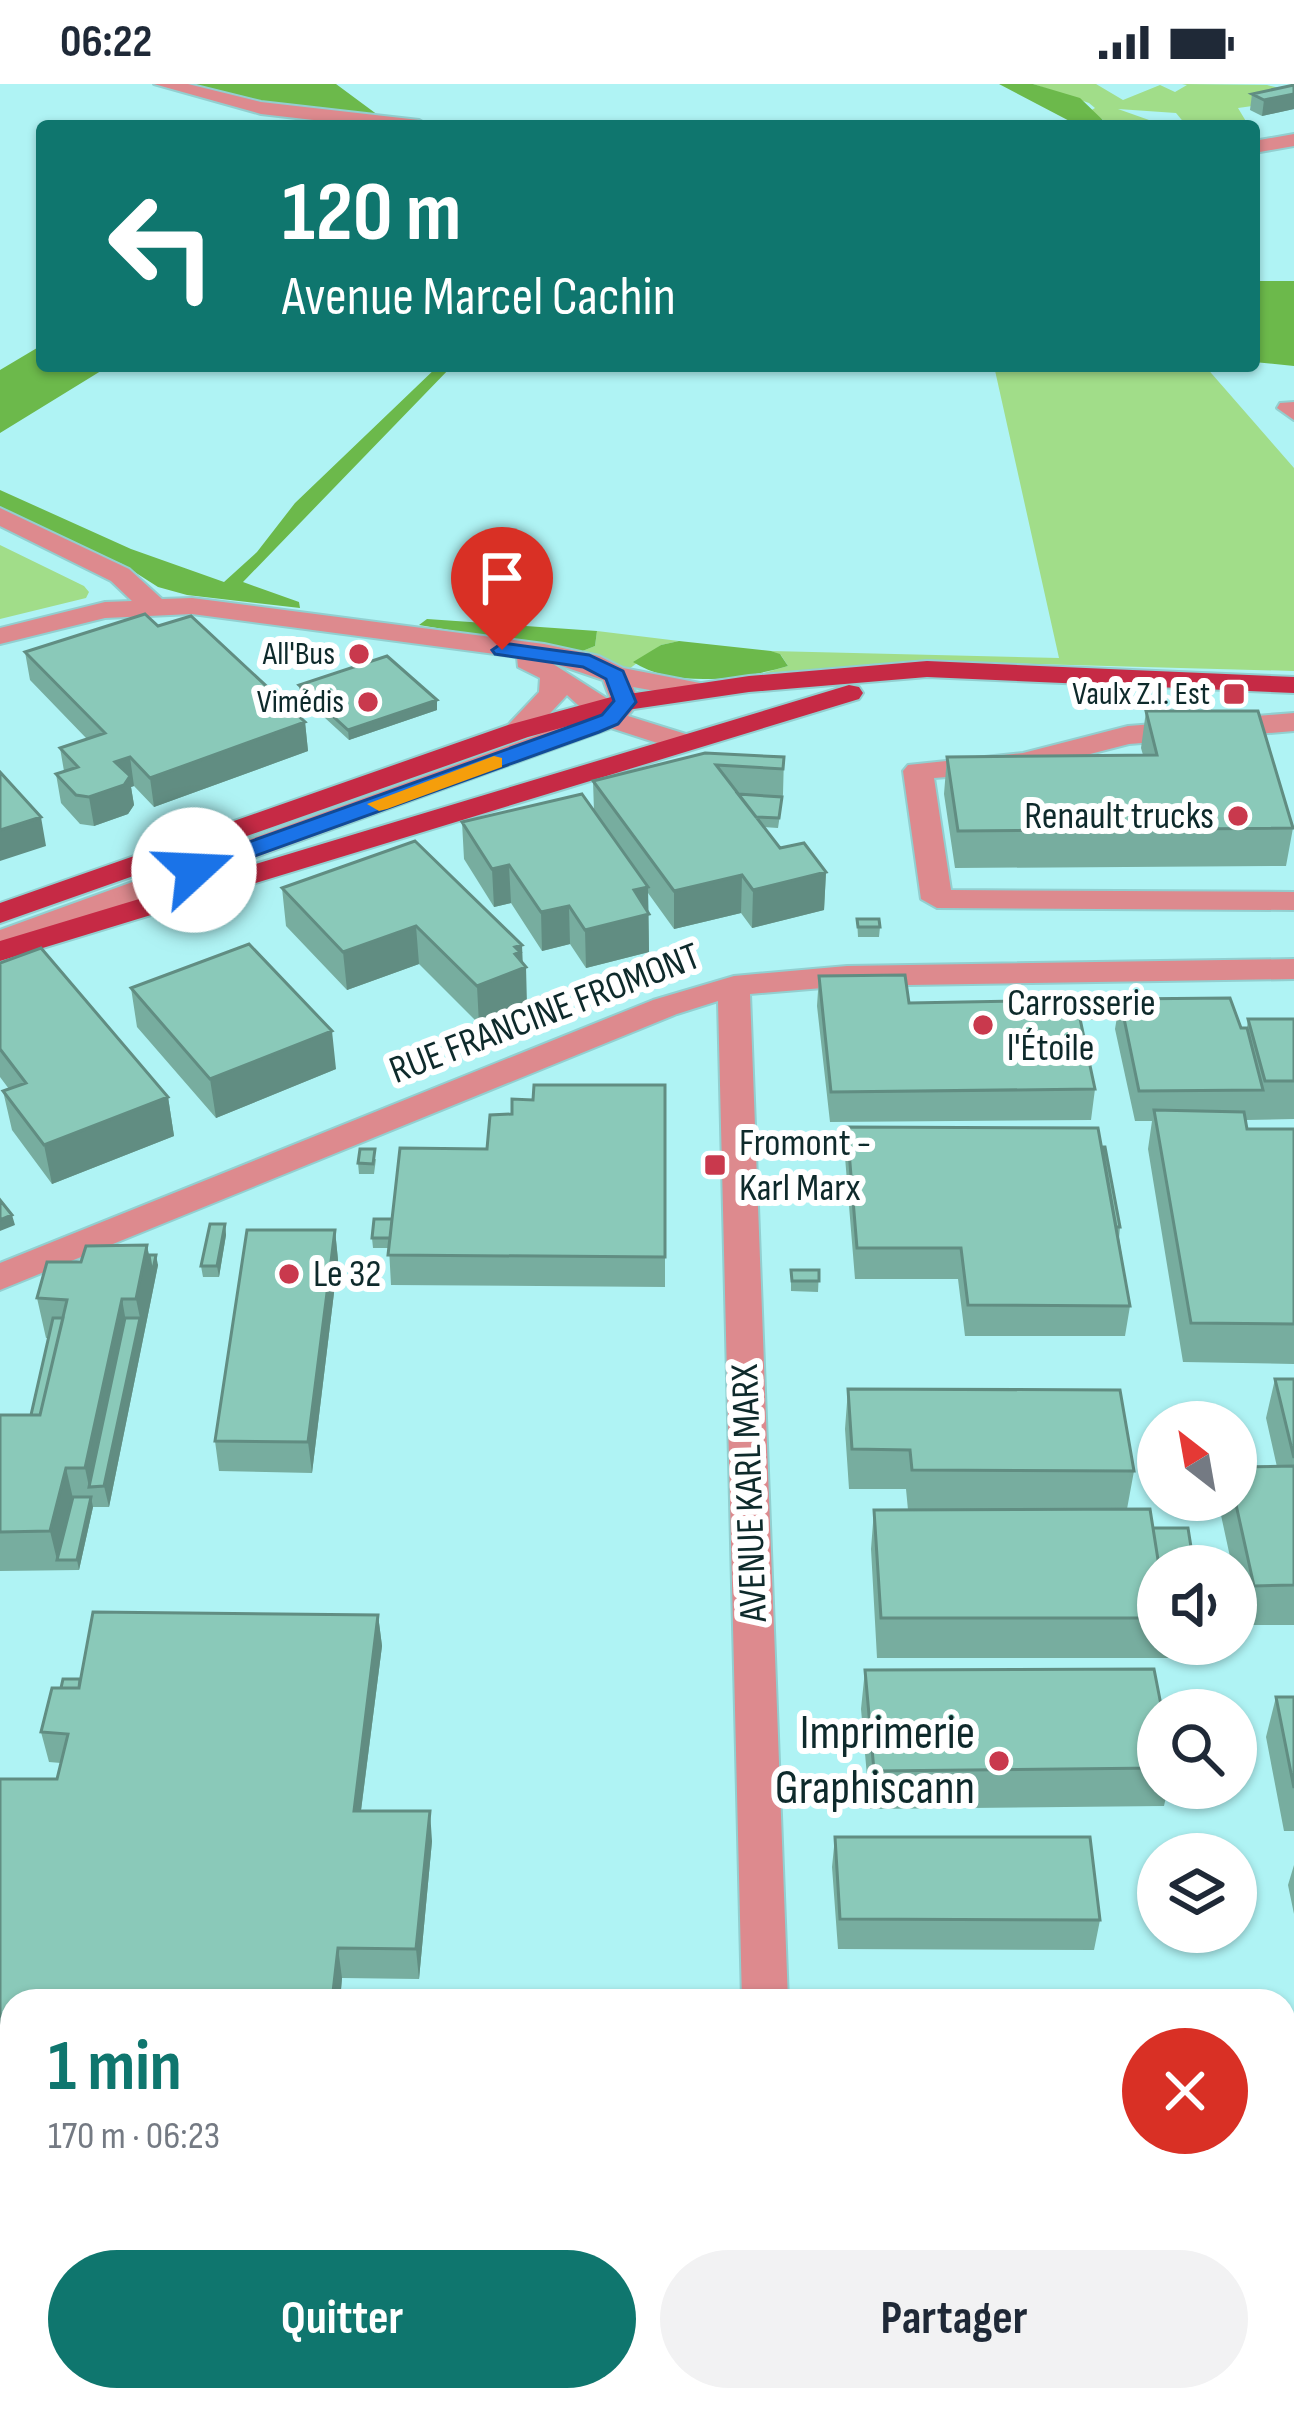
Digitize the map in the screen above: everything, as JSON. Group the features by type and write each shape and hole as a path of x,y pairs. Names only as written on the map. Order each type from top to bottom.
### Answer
{"main road":[{"path":"0,914 612,701 927,669 1294,686"},
{"path":"0,951 824,698 989,673"}],"street":[{"path":"164,84 261,108 366,120"},
{"path":"1260,146 1294,140"},
{"path":"0,516 120,574 152,605"},
{"path":"0,541 96,586 114,609"},
{"path":"0,636 54,619 152,605 248,613 589,662 612,701"},
{"path":"502,650 612,701 679,741"},
{"path":"518,731 553,694 554,674"},
{"path":"0,941 612,701"},
{"path":"1294,722 1128,735 1024,762 918,771 938,899 1294,901"},
{"name":"RUE FRANCINE FROMONT","path":"0,1277 665,1007 734,986 847,976 1294,969"},
{"name":"AVENUE KARL MARX","path":"734,986 765,1989"}],"green space":[{"path":"177,84 336,84 385,120 378,120 255,105"},
{"path":"999,84 1033,84 1080,98 1103,120 1068,120"},
{"path":"1033,84 1096,84 1123,100 1160,85 1175,92 1187,85 1182,84 1267,85 1288,90 1294,100 1238,108 1245,120 1182,120 1176,113 1118,109 1149,120 1104,120 1090,111 1095,108"},
{"path":"1260,281 1294,281 1294,366 1260,363"},
{"path":"36,349 36,372 99,372 0,433 0,370"},
{"path":"432,372 446,372 243,582 299,602 300,608 187,595 158,587 122,564 0,511 0,490 131,549 224,582 257,552 295,503"},
{"path":"995,372 1210,372 1294,468 1294,671 919,661 753,676 788,666 781,655 771,651 1059,658"},
{"path":"0,545 84,586 89,592 86,598 0,619"},
{"path":"427,619 597,631 595,646 580,652 419,625"},
{"path":"597,631 679,641 661,645 629,669 580,652 595,646"},
{"path":"679,641 771,651 780,654 788,666 731,678 689,679 633,662 661,645"}],"building":[{"path":"1294,85 1294,94 1264,100 1252,94"},
{"path":"145,614 158,626 191,616 305,722 150,778 130,757 115,762 130,776 124,785 89,797 76,795 56,774 78,767 60,748 105,733 25,652"},
{"name":"Vimédis","path":"387,656 437,700 348,730 299,685"},
{"path":"1146,711 1258,711 1293,828 958,831 947,757 1157,755"},
{"path":"705,753 784,757 783,769 716,765 780,848 804,843 826,872 753,890 742,875 674,891 593,781"},
{"path":"0,772 41,817 0,830"},
{"path":"582,794 648,887 634,890 649,914 585,930 569,906 541,912 509,865 492,869 462,822"},
{"path":"738,794 782,797 779,818 756,817"},
{"path":"415,841 522,945 515,947 520,952 515,954 526,967 477,986 416,926 343,952 282,888"},
{"path":"857,919 879,919 880,927 858,927"},
{"path":"249,944 332,1031 210,1079 131,988"},
{"path":"41,948 168,1097 44,1145 3,1091 26,1083 0,1049 0,963"},
{"path":"905,975 909,1003 1076,1000 1095,1089 831,1092 819,976"},
{"path":"1075,994 1093,994 1095,1010 1078,1010"},
{"path":"1230,998 1241,1028 1247,1028 1263,1090 1139,1091 1120,999"},
{"path":"1248,1019 1294,1019 1294,1081 1265,1081"},
{"path":"534,1085 665,1085 665,1257 388,1255 400,1148 487,1149 490,1115 512,1114 512,1099 533,1100"},
{"path":"1154,1110 1244,1112 1247,1129 1294,1129 1294,1324 1191,1323"},
{"path":"847,1127 1098,1128 1130,1306 968,1305 961,1248 857,1248"},
{"path":"1105,1147 1120,1227 1116,1227"},
{"path":"360,1149 375,1149 373,1164 358,1163"},
{"path":"0,1200 12,1215 0,1220"},
{"path":"374,1219 392,1219 390,1238 372,1238"},
{"path":"210,1224 225,1224 217,1266 201,1266"},
{"path":"247,1230 335,1230 308,1442 215,1441"},
{"path":"147,1245 136,1299 122,1299 85,1468 66,1468 50,1531 0,1532 0,1415 40,1415 67,1300 37,1298 47,1262 81,1262 86,1246"},
{"path":"791,1270 819,1270 819,1281 792,1281"},
{"path":"53,1318 63,1318 40,1415 31,1415"},
{"path":"125,1318 140,1318 104,1486 89,1487"},
{"path":"1275,1379 1294,1379 1294,1458"},
{"path":"848,1389 1120,1390 1134,1471 912,1470 910,1450 852,1449"},
{"path":"1294,1466 1294,1585 1257,1586 1257,1545 1245,1545 1240,1521 1257,1521 1257,1467"},
{"path":"73,1497 91,1497 77,1560 57,1560"},
{"path":"1137,1509 1137,1521 1152,1521 1156,1545 1137,1545 1137,1618 881,1618 874,1510"},
{"path":"1153,1528 1188,1528 1191,1545 1156,1545"},
{"path":"93,1612 378,1615 354,1811 430,1811 416,1949 338,1948 333,1989 0,1989 0,1779 57,1779 68,1734 41,1732 52,1688 79,1688"},
{"path":"1154,1669 1158,1689 1137,1689 1137,1768 874,1771 865,1670"},
{"path":"63,1679 80,1679 79,1688 61,1688"},
{"path":"1276,1697 1294,1697 1294,1788"},
{"path":"835,1837 1090,1837 1100,1920 840,1919"}],"slow traffic":[{"path":"379,804 494,762"}],"place":[{"name":"All'Bus","path":"359,654"},
{"name":"Vaulx Z.I. Est","path":"1234,694"},
{"name":"Vimédis","path":"368,702"},
{"name":"Renault trucks","path":"1238,816"},
{"name":"Carrosserie l'Étoile","path":"983,1025"},
{"name":"Fromont - Karl Marx","path":"715,1165"},
{"name":"Le 32","path":"289,1274"},
{"name":"Imprimerie Graphiscann","path":"999,1761"}],"route":[{"path":"194,870 591,727 610,719 626,702 615,675 589,662 544,652 502,650"}]}
